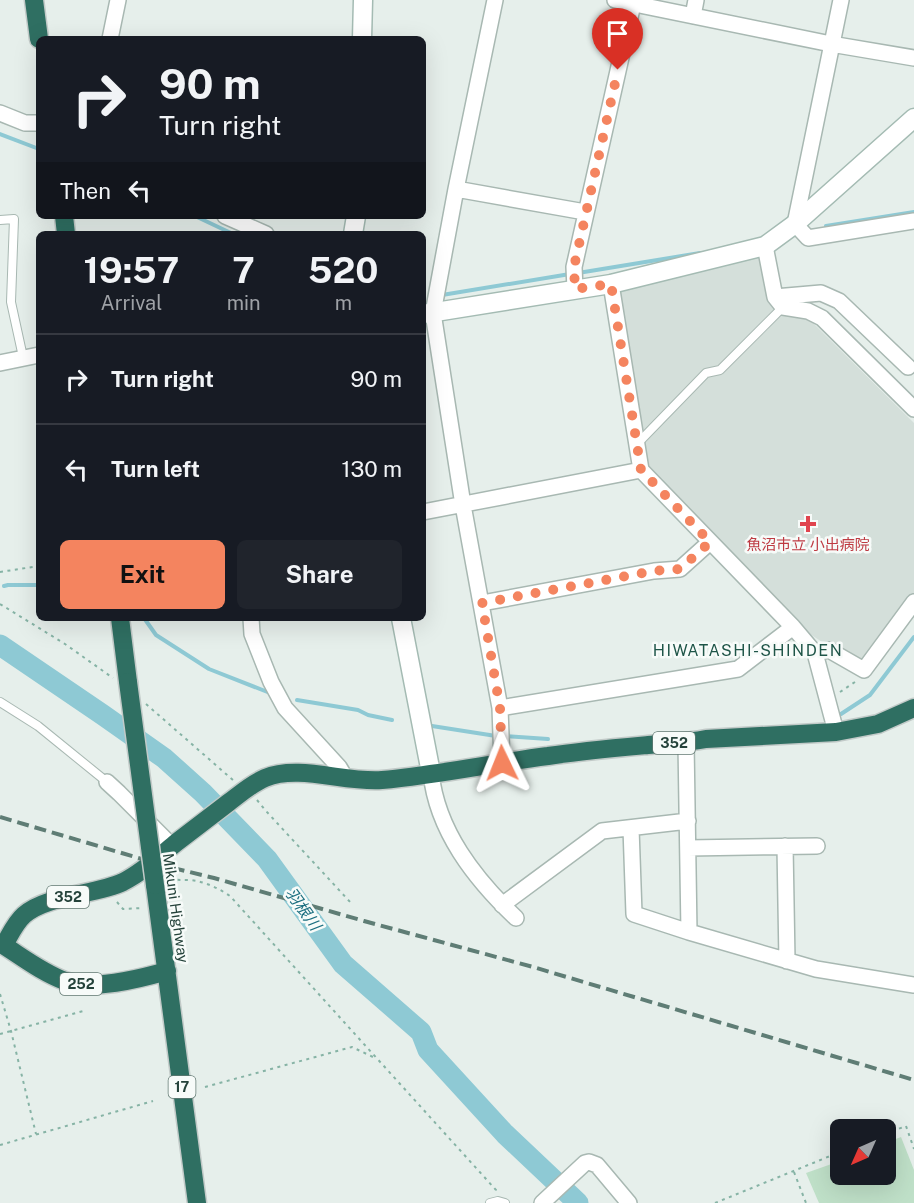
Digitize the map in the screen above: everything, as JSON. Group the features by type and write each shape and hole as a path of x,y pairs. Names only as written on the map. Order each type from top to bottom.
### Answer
{"highway":[{"path":"34,0 39,36"},
{"name":"Mikuni Highway","path":"120,621 197,1203"},
{"name":"352","path":"2,944 24,916 38,907 79,894 109,888 123,882 146,868 241,793 266,778 282,773 295,772 381,780 588,751 686,743 706,739 836,732 878,724 914,708"},
{"name":"252","path":"2,944 41,969 67,982 89,985 130,980 167,971"}],"street":[{"path":"111,36 118,0"},
{"path":"362,36 363,0"},
{"path":"495,0 438,285 428,314 500,708 502,763"},
{"path":"615,0 831,44 914,58"},
{"path":"693,16 696,0"},
{"path":"795,224 841,0"},
{"path":"575,289 574,267 633,4"},
{"path":"0,113 25,123 36,123"},
{"path":"428,314 611,284 765,246 795,224 914,118"},
{"path":"456,189 585,213"},
{"path":"232,219 259,231"},
{"path":"795,224 808,238 914,221"},
{"path":"765,246 779,302"},
{"path":"611,284 641,470 793,627 815,653 836,732"},
{"path":"779,302 821,292 839,301 908,367"},
{"path":"779,302 822,318 914,410"},
{"path":"0,363 36,355"},
{"path":"426,511 641,470"},
{"path":"482,603 654,571 680,569 710,542"},
{"path":"815,653 829,650 864,670 914,602"},
{"path":"251,621 252,634 271,682 285,708 339,767 342,778"},
{"path":"402,621 438,808 454,844 482,883 516,918"},
{"path":"500,708 738,669 793,627"},
{"path":"686,743 689,932"},
{"path":"107,782 175,844"},
{"path":"502,904 602,831 688,821"},
{"path":"631,828 634,914 787,961 827,971 914,985"},
{"path":"785,846 787,961"},
{"path":"688,848 817,846"},
{"path":"542,1203 585,1163 589,1162 597,1165 629,1203"}],"lane":[{"path":"0,220 14,219 10,302 23,357"},
{"path":"641,470 639,442 706,373 720,370 779,302"},
{"path":"0,702 38,726 107,782"}],"path":[{"path":"0,572 36,566"},
{"path":"828,700 857,681 864,670"},
{"path":"267,811 351,903"},
{"path":"146,868 170,879 182,882 188,880 212,886 230,896 496,1190 498,1202"},
{"path":"113,897 123,909 142,908"},
{"path":"0,994 36,1135"},
{"path":"0,1034 83,1011"},
{"path":"205,1087 352,1047 378,1060"},
{"path":"0,1145 153,1101"},
{"path":"896,1130 906,1126 914,1149"},
{"path":"715,1203 830,1156"},
{"path":"793,1171 806,1203"}],"shaded area":[{"name":"魚沼市立 小出病院","path":"758,254 769,303 782,314 810,320 914,423 914,596 860,667 810,634 630,452 605,277"}],"green space":[{"path":"901,1137 914,1170 914,1203 819,1203 806,1173 830,1165 830,1185 896,1185 896,1139"}],"waterway":[{"path":"0,134 36,148"},
{"path":"826,226 914,212"},
{"path":"201,219 227,231"},
{"path":"578,273 700,253"},
{"path":"442,295 570,274"},
{"path":"4,586 36,585"},
{"path":"146,621 156,635 209,669 270,693"},
{"path":"841,714 870,695 914,637"},
{"name":"羽根川","path":"0,645 164,758 203,793 267,859 343,964 421,1032 428,1050 505,1134 578,1203"},
{"path":"297,700 358,710 368,715 392,720"},
{"path":"432,726 496,736"},
{"path":"504,736 548,739"}],"railway":[{"path":"0,817 169,867 533,967 914,1080"}],"place":[{"name":"魚沼市立 小出病院","path":"808,524"}],"district":[{"name":"HIWATASHI-SHINDEN","path":"748,650"}],"route":[{"path":"502,763 500,708 482,603 654,571 680,569 710,542 641,470 611,284 575,289 574,267 618,70"}]}
